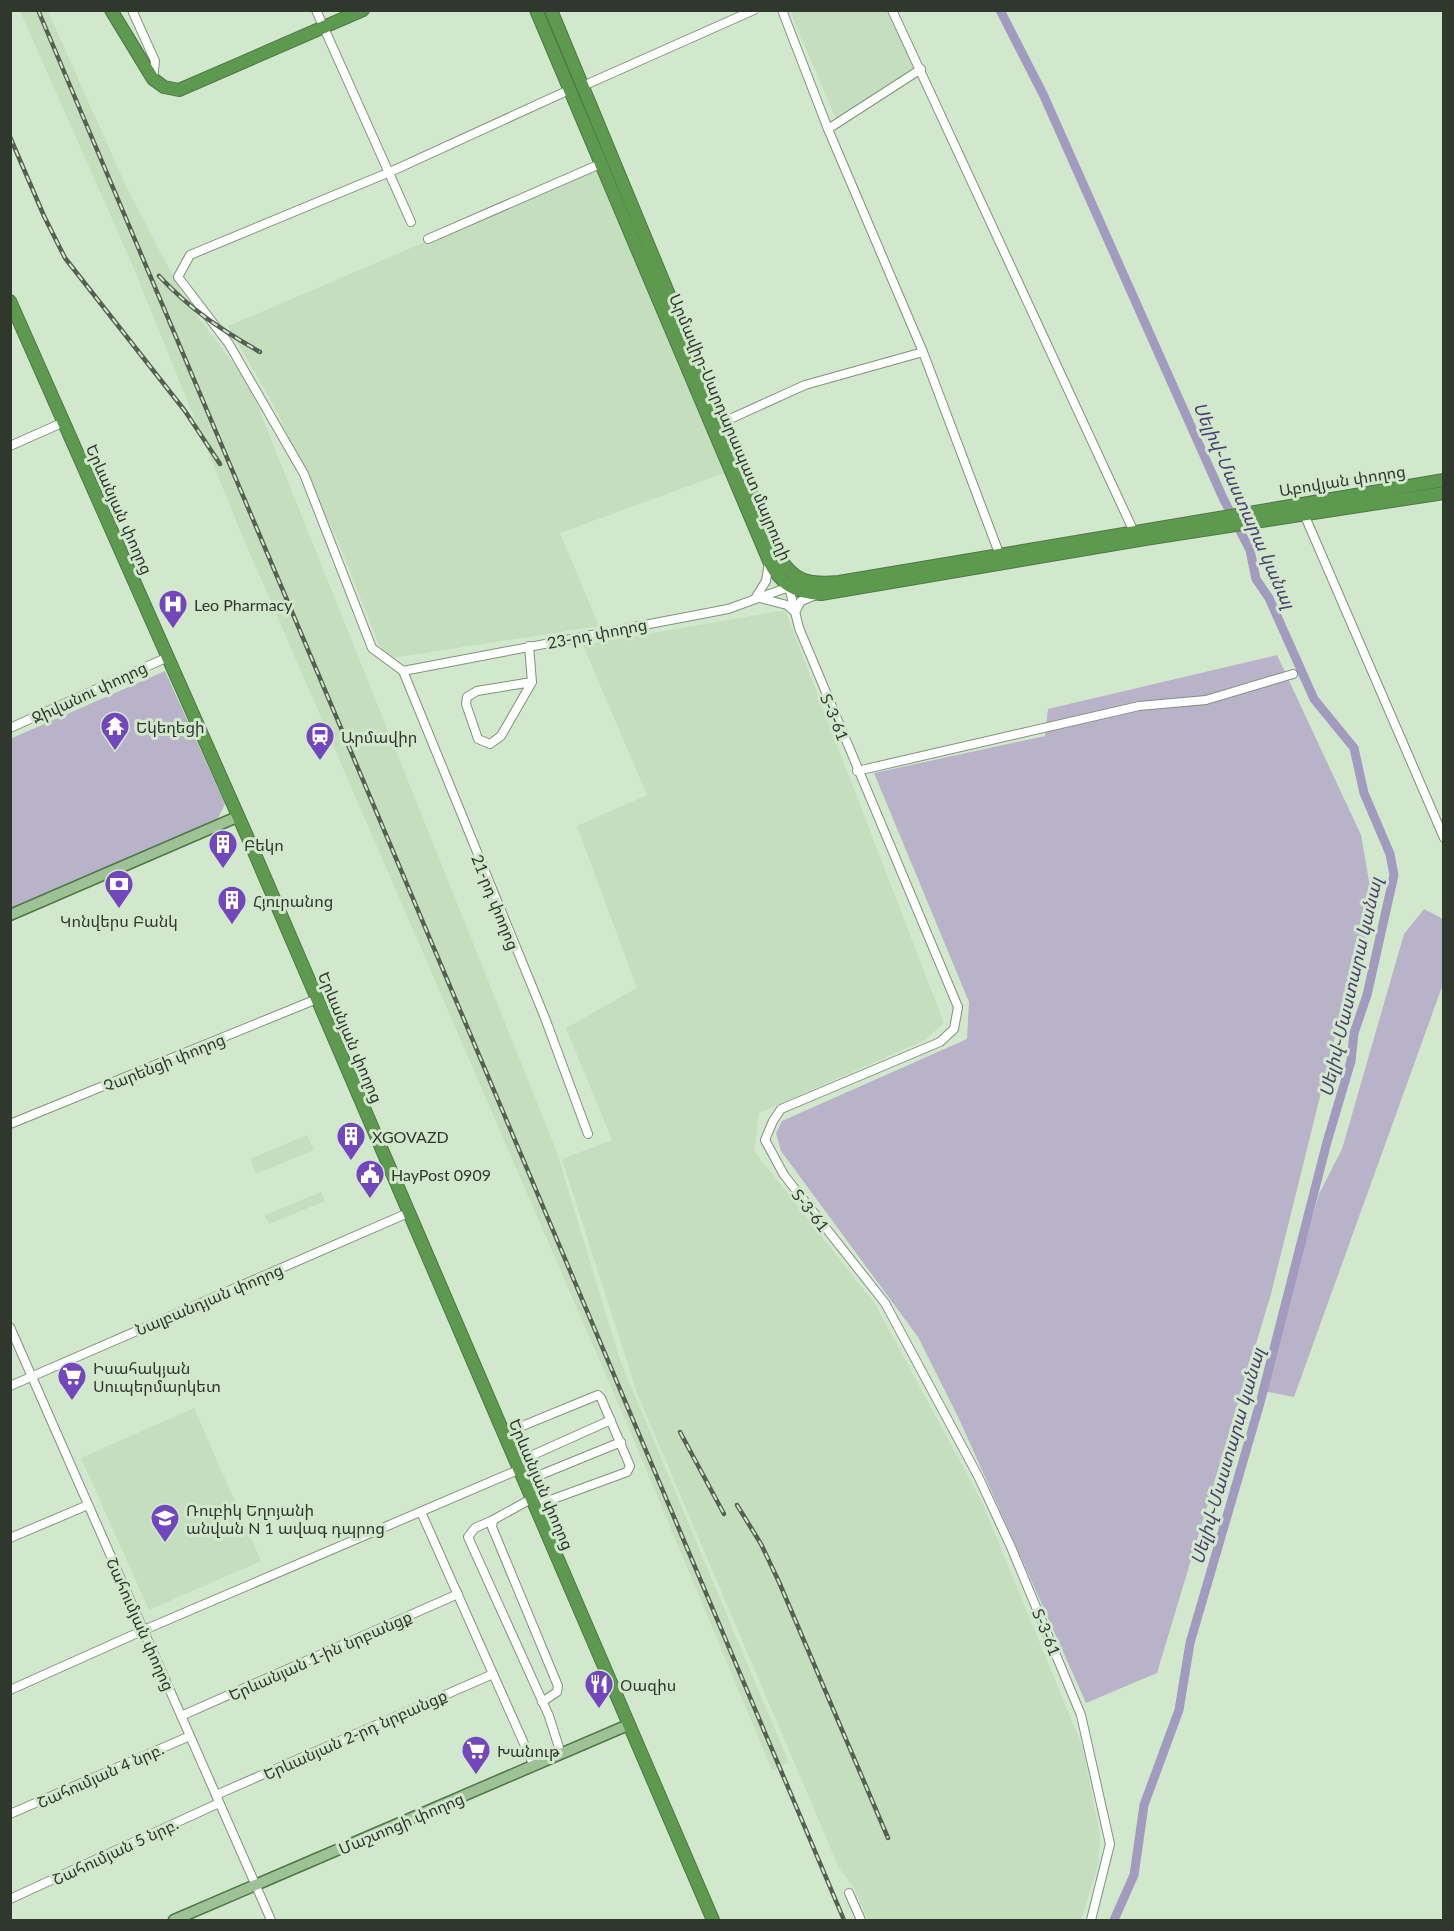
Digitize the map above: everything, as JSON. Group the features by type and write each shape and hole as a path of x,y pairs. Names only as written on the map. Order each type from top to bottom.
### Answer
{"highway":[{"path":"111,10 153,79 164,87 179,90 363,10"},
{"name":"Արմավիր-Սարդարապատ մայրուղի","path":"536,10 600,164 721,423 776,553 792,581 807,593 820,594 1248,518"},
{"name":"Արմավիր-Սարդարապատ մայրուղի","path":"551,10 769,561 780,580 820,584 839,582 999,553 1134,532 1216,523"},
{"name":"Երևանյան փողոց","path":"10,301 317,999 712,1920"},
{"name":"Աբովյան փողոց","path":"1248,518 1304,514 1336,504 1443,480"},
{"name":"Աբովյան փողոց","path":"1248,518 1336,504 1443,493"}],"main road":[{"path":"10,915 237,817"},
{"name":"Մաշտոցի փողոց","path":"174,1920 628,1725"}],"street":[{"path":"132,10 155,61 153,79"},
{"path":"316,10 411,222"},
{"path":"583,86 754,10"},
{"path":"782,10 828,129 924,352 999,553"},
{"path":"892,10 1134,532"},
{"path":"828,129 921,69"},
{"path":"403,671 372,648 304,474 229,345 178,277 190,255 390,172 568,90"},
{"path":"428,239 600,164"},
{"path":"721,423 805,385 924,352"},
{"path":"10,446 64,422"},
{"path":"1304,514 1443,838"},
{"path":"769,561 766,581 756,598 787,605 795,612 801,601 820,594"},
{"name":"23-րդ փողոց","path":"403,671 728,609 792,581"},
{"name":"Տ-3-61","path":"792,581 799,628 857,771 958,1007 954,1029 940,1042 781,1109 765,1140 784,1175 885,1303 978,1476 1011,1547 1081,1715 1110,1844 1091,1920"},
{"path":"529,646 532,682 501,736 490,744 478,739 466,704 467,697 477,691 532,682"},
{"name":"Ջիվանու փողոց","path":"10,728 168,657"},
{"name":"21-րդ փողոց","path":"403,671 545,1018 588,1134"},
{"path":"857,771 1139,706 1206,700 1293,674"},
{"name":"Չարենցի փողոց","path":"10,1124 317,999"},
{"name":"Նալբանդյան փողոց","path":"10,1386 408,1213"},
{"name":"Շահումյան փողոց","path":"10,1327 271,1920"},
{"path":"503,1434 598,1395 630,1466 627,1472 532,1503 493,1520 475,1528 468,1537 542,1702 561,1754"},
{"path":"10,1690 144,1630 421,1512 611,1420"},
{"path":"523,1482 621,1442"},
{"path":"10,1538 88,1505"},
{"path":"421,1512 534,1766"},
{"path":"493,1520 492,1527 503,1558 558,1686 557,1692 542,1702"},
{"name":"Երևանյան 1-ին նրբանցք","path":"181,1716 458,1594"},
{"name":"Երևանյան 2-րդ նրբանցք","path":"218,1799 493,1674"},
{"name":"Շահումյան 4 նրբ.","path":"10,1814 190,1736"},
{"name":"Շահումյան 5 նրբ.","path":"10,1899 218,1799"},
{"path":"849,1893 861,1920"}],"shaded area":[{"path":"20,11 48,11 126,186 186,301 239,371 257,404 556,1150 620,1360 789,1763 772,1770 627,1424 239,528 132,264"},
{"path":"790,11 889,11 914,67 836,119"},
{"path":"599,168 724,473 560,533 599,626 393,658 379,645 338,541 274,406 228,326"},
{"path":"785,610 944,1023 925,1040 759,1113 754,1151 875,1304 982,1502 1083,1748 1100,1836 1098,1866 1081,1920 868,1920 853,1886 839,1868 637,1393 562,1159 612,1140 566,1028 637,988 577,826 647,795 583,645"},
{"path":"1277,655 1361,835 1370,887 1366,935 1343,1004 1271,1294 1157,1673 1086,1703 960,1421 918,1337 781,1151 776,1133 782,1121 967,1039 969,1002 874,773 1045,736 1048,709"},
{"path":"165,671 225,804 216,822 11,912 10,739"},
{"path":"1424,909 1443,919 1443,984 1294,1397 1263,1391 1319,1194 1342,1149 1404,934"},
{"path":"307,1135 314,1150 256,1174 250,1159"},
{"path":"321,1192 325,1201 269,1224 265,1215"},
{"path":"194,1408 261,1561 149,1610 81,1458"}],"waterway":[{"name":"Սելիվ֊Մաստարա կանալ","path":"1000,10 1043,94 1223,498 1250,550 1256,579 1269,598 1314,699 1354,748 1364,793 1390,854 1394,875 1367,995 1354,1033 1351,1061 1327,1142 1260,1403 1190,1643 1179,1710 1144,1805 1134,1875 1114,1920"}],"railway":[{"path":"38,10 844,1920"},
{"path":"10,137 65,258 185,411 220,464"},
{"path":"159,276 206,318 260,352"},
{"path":"680,1432 724,1514"},
{"path":"737,1505 761,1544 779,1582 888,1838"}],"place":[{"name":"Leo Pharmacy","path":"173,630"},
{"name":"Եկեղեցի","path":"115,752"},
{"name":"Արմավիր","path":"320,762"},
{"name":"Բեկո","path":"223,870"},
{"name":"Կոնվերս Բանկ","path":"119,910"},
{"name":"Հյուրանոց","path":"232,926"},
{"name":"XGOVAZD","path":"351,1162"},
{"name":"HayPost 0909","path":"370,1200"},
{"name":"Իսահակյան Սուպերմարկետ","path":"72,1402"},
{"name":"Ռուբիկ Եղոյանի անվան N 1 ավագ դպրոց","path":"165,1544"},
{"name":"Օազիս","path":"599,1710"},
{"name":"Խանութ","path":"476,1776"}]}
